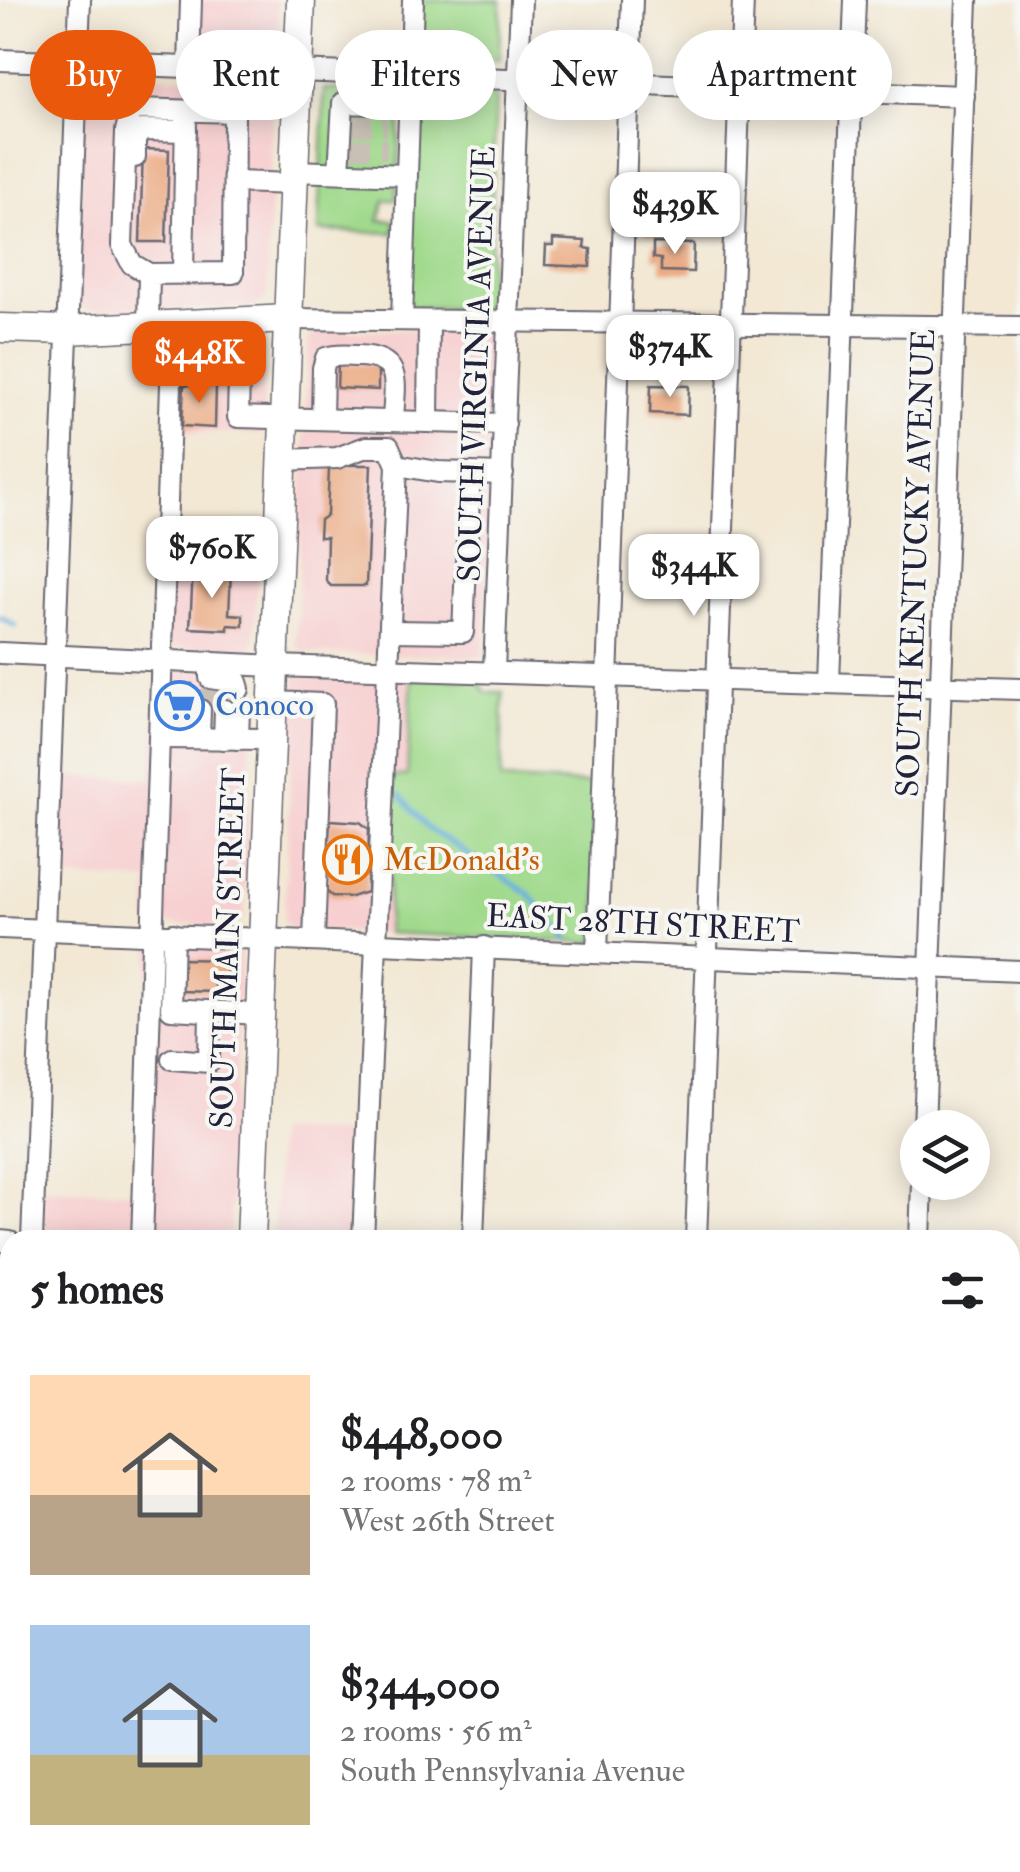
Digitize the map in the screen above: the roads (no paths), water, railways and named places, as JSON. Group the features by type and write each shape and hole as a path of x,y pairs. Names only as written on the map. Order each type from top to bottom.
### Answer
{"main road":[{"name":"SOUTH MAIN STREET","path":"300,30 301,0"},
{"name":"SOUTH MAIN STREET","path":"251,1230 296,120"},
{"path":"0,328 68,330 288,319"}],"street":[{"path":"79,30 80,0"},
{"path":"190,30 191,0"},
{"path":"412,30 413,0"},
{"name":"SOUTH VIRGINIA AVENUE","path":"520,30 521,0"},
{"path":"631,30 632,0"},
{"path":"742,30 743,0"},
{"path":"854,30 855,0"},
{"name":"SOUTH KENTUCKY AVENUE","path":"925,1110 967,0"},
{"path":"0,60 30,61"},
{"path":"892,93 964,96"},
{"path":"176,118 136,109 130,115 126,130 122,245 140,269 161,326 159,738 163,934 171,1008 260,1014"},
{"path":"32,1230 76,120"},
{"path":"183,274 186,120"},
{"path":"140,269 183,274 233,273 234,120"},
{"path":"339,172 346,120"},
{"path":"402,120 397,149 407,175 402,320"},
{"name":"SOUTH VIRGINIA AVENUE","path":"494,671 517,120"},
{"path":"597,952 628,120"},
{"path":"696,1230 739,120"},
{"path":"829,682 850,120"},
{"path":"234,182 339,172 407,175"},
{"path":"288,319 1020,327"},
{"path":"428,422 429,321"},
{"path":"202,324 200,374 239,375 238,417 506,424"},
{"path":"322,419 323,368 326,358 337,355 378,357 389,364 394,373 393,421"},
{"path":"282,460 337,458 366,448 389,448 397,465 362,1230"},
{"path":"397,465 438,472 503,474"},
{"path":"390,632 463,632 470,473"},
{"path":"467,563 500,565"},
{"path":"0,653 162,660 218,692"},
{"path":"218,692 275,666 1020,689"},
{"path":"218,692 218,738"},
{"path":"218,692 218,738"},
{"path":"273,702 322,704 314,940"},
{"path":"159,738 272,739"},
{"name":"EAST 28TH STREET","path":"0,928 1020,971"},
{"path":"143,1230 163,934"},
{"path":"473,1230 484,947"},
{"path":"172,1058 209,1062 210,1011"},
{"path":"920,1230 921,1200"},
{"path":"242,1872 258,1872"}],"waterway":[{"path":"0,617 16,626"},
{"path":"400,795 427,828 528,893 568,939"}],"tunnel":[{"path":"352,126 387,126"},
{"path":"350,148 387,149"},
{"path":"210,689 210,710"}],"place":[{"name":"Conoco","path":"180,705"},
{"name":"McDonald's","path":"348,860"}]}
